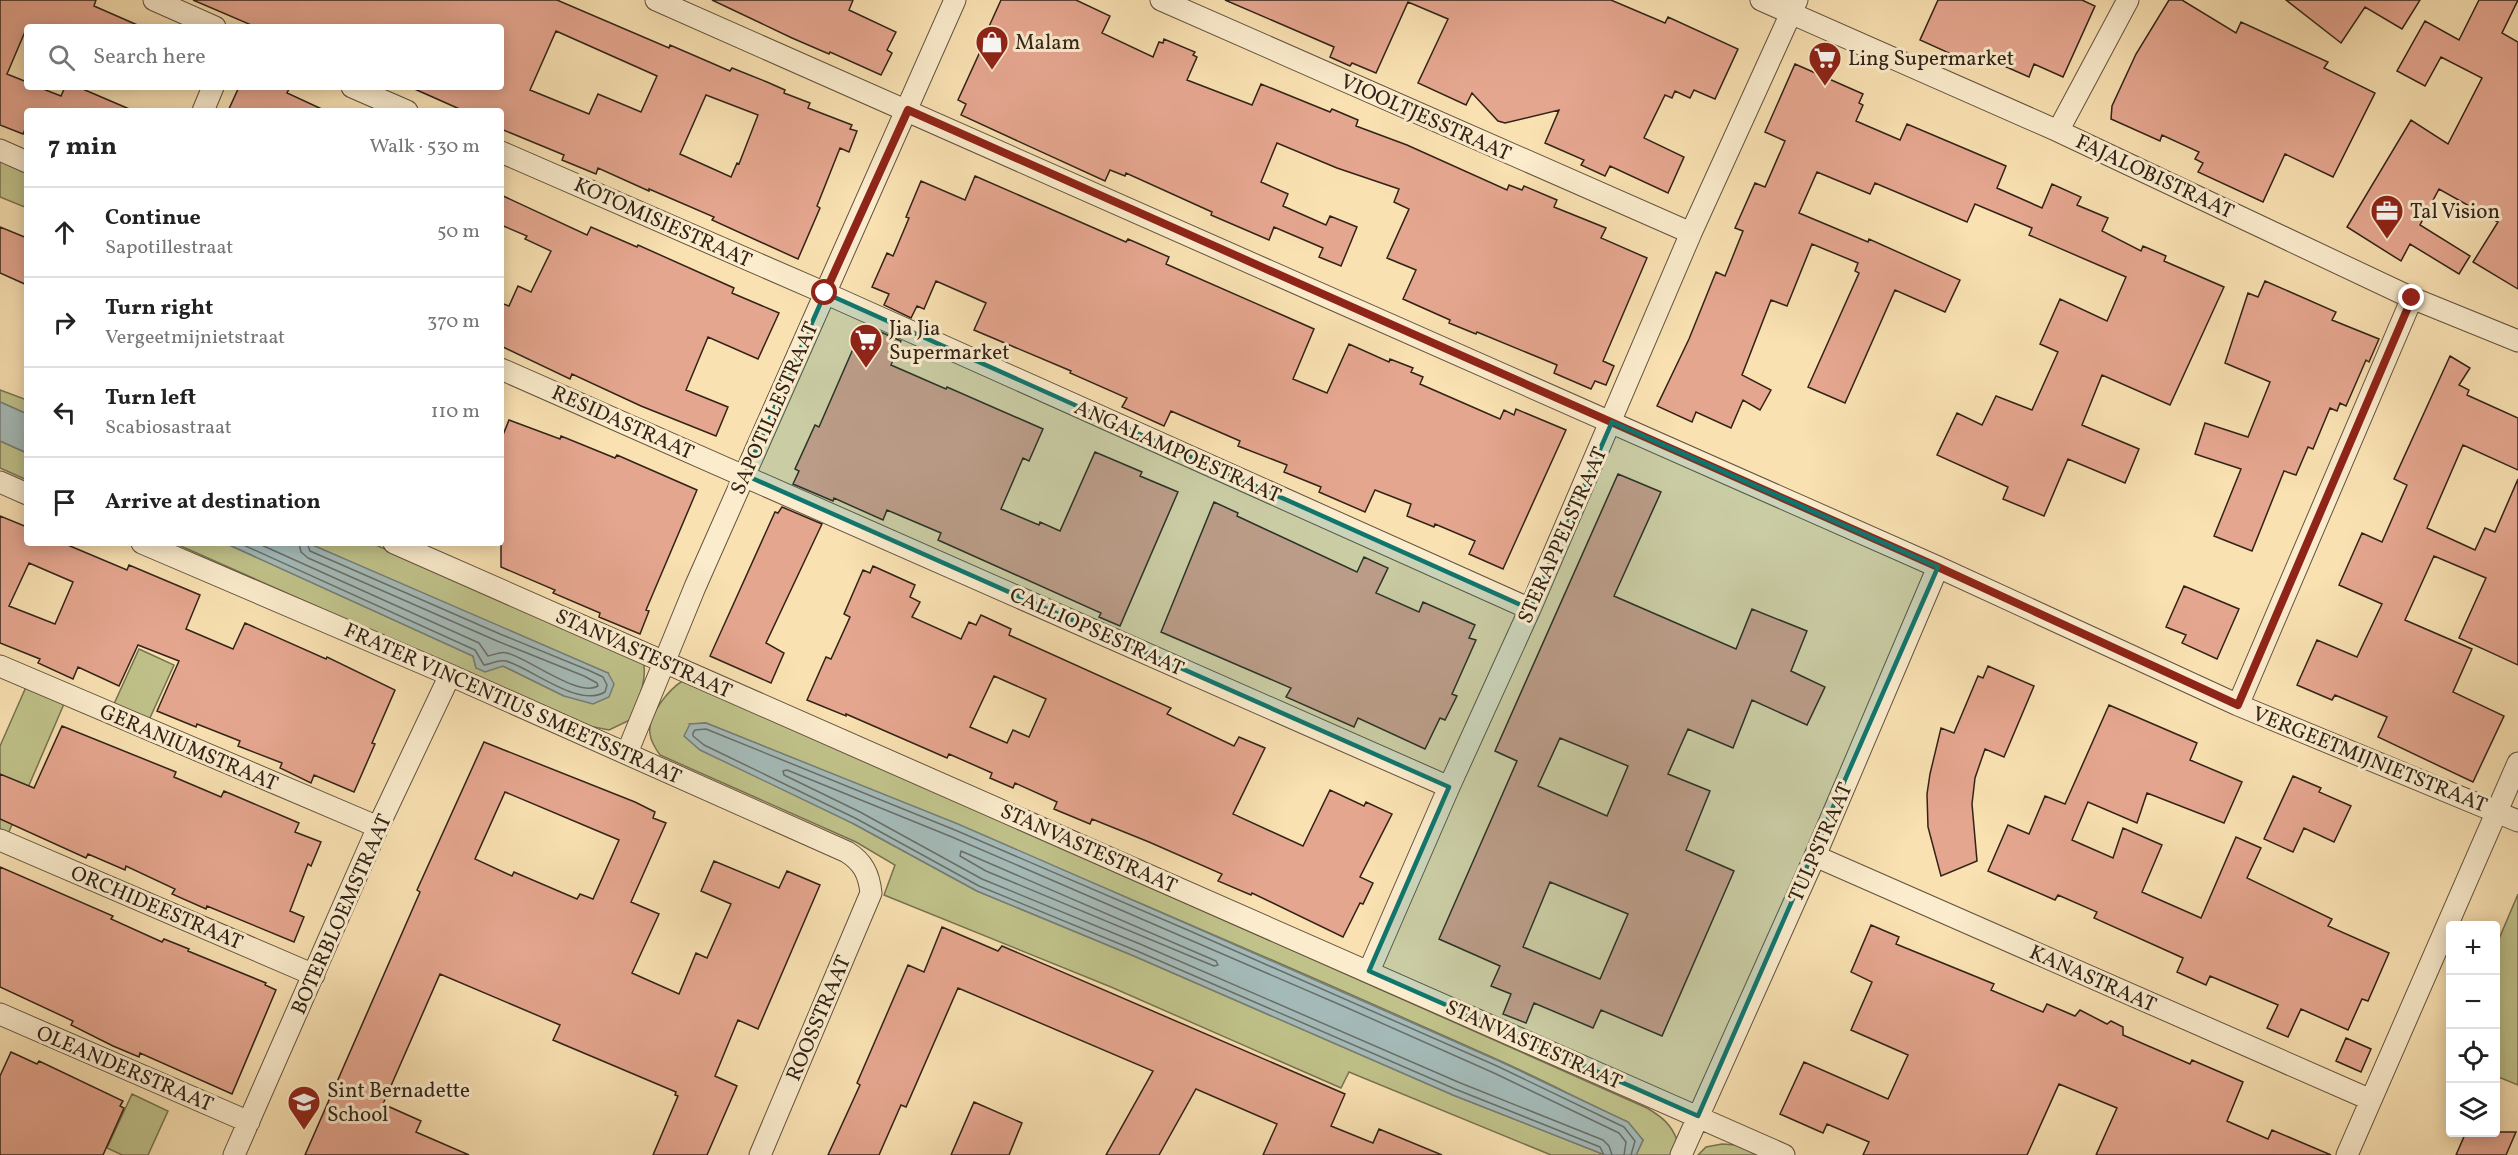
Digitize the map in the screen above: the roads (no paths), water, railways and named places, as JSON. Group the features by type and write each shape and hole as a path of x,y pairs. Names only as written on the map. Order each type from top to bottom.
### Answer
{"street":[{"path":"154,0 208,24"},
{"name":"VERGEETMIJNIETSTRAAT","path":"657,0 1938,567 2238,705 2518,821"},
{"name":"SAPOTILLESTRAAT","path":"627,753 663,662 956,0"},
{"name":"VIOOLTJESSTRAAT","path":"1161,0 1691,233"},
{"name":"FAJALOBISTRAAT","path":"1761,0 1794,7 2412,298 2518,341"},
{"path":"2058,131 2128,0"},
{"name":"STERAPPELSTRAAT","path":"1369,971 1612,422 1691,233 1794,7"},
{"path":"204,108 212,90"},
{"path":"359,90 400,108"},
{"path":"0,150 24,161"},
{"name":"KOTOMISIESTRAAT","path":"504,153 825,293"},
{"name":"ANGALAMPOESTRAAT","path":"825,293 1530,609"},
{"path":"2238,705 2412,298"},
{"name":"RESIDASTRAAT","path":"504,370 745,475"},
{"name":"CALLIOPSESTRAAT","path":"745,475 1449,787"},
{"path":"0,482 24,493"},
{"name":"FRATER VINCENTIUS SMEETSSTRAAT","path":"149,546 450,675 847,852 865,868 870,880"},
{"name":"STANVASTESTRAAT","path":"401,546 1784,1155"},
{"name":"TULPSTRAAT","path":"1681,1155 1815,855 1938,567"},
{"name":"GERANIUMSTRAAT","path":"0,666 378,827"},
{"name":"BOTERBLOEMSTRAAT","path":"234,1155 378,827 450,675"},
{"path":"2347,1155 2518,763"},
{"name":"ORCHIDEESTRAAT","path":"0,840 314,975"},
{"name":"KANASTRAAT","path":"1815,855 2371,1101"},
{"name":"ROOSSTRAAT","path":"760,1155 872,893 870,880"},
{"name":"OLEANDERSTRAAT","path":"0,1014 249,1122"}],"water":[{"path":"0,402 24,413 24,452 0,441"},
{"path":"232,546 315,546 608,673 614,684 609,697 593,704 564,696 503,666 485,672 476,668 473,656"},
{"path":"706,723 958,824 1499,1061 1628,1122 1643,1140 1636,1155 1605,1155 1453,1095 1134,956 977,891 854,824 700,750 684,736 690,724"}],"place":[{"name":"Malam","path":"992,71"},
{"name":"Ling Supermarket","path":"1825,87"},
{"name":"Tal Vision","path":"2387,240"},
{"name":"Jia Jia Supermarket","path":"866,369"},
{"name":"Sint Bernadette School","path":"304,1131"}]}
